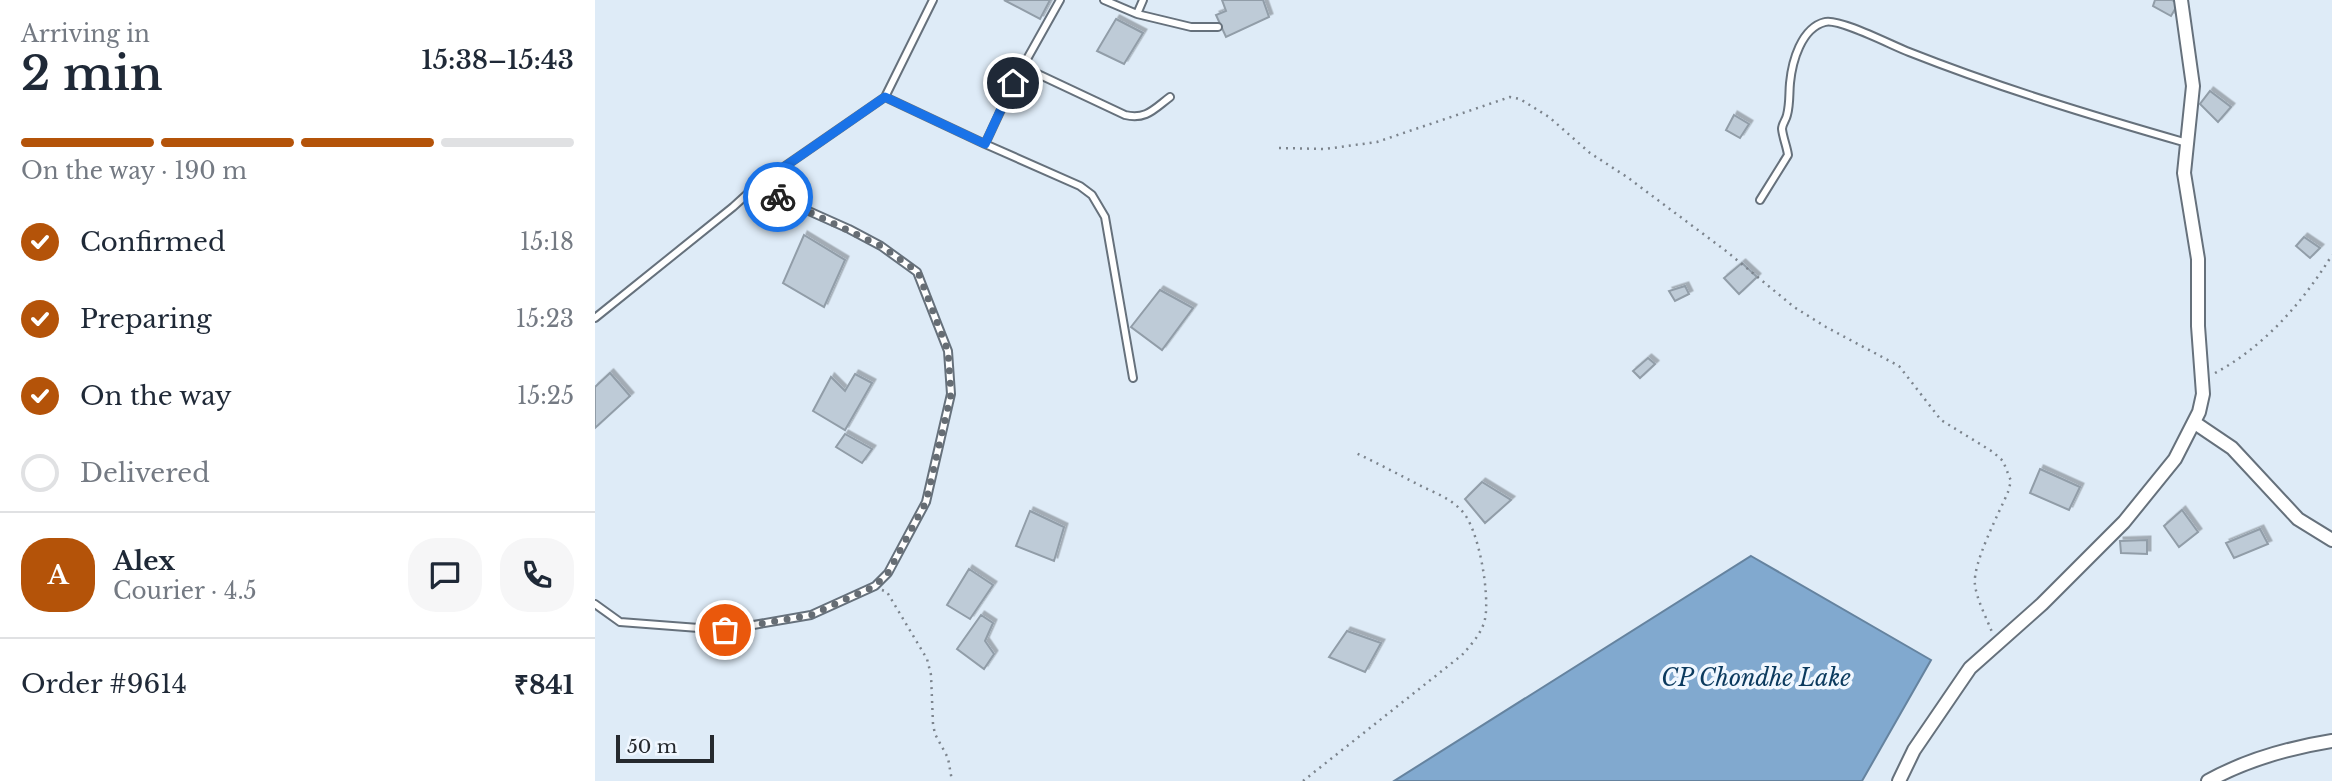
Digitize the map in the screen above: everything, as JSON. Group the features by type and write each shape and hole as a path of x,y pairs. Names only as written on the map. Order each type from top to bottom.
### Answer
{"street":[{"path":"1899,781 1914,750 1970,668 2042,604 2124,522 2175,458 2195,423 2203,394 2203,380 2198,326 2198,259 2184,173 2193,86 2182,0"},
{"path":"2195,423 2232,448 2298,519 2332,540"},
{"path":"2208,781 2249,760 2295,747 2332,741"}],"lane":[{"path":"595,318 755,187 885,97 933,0"},
{"path":"985,144 1060,0"},
{"path":"1104,0 1137,14 1192,27 1218,27"},
{"path":"1137,14 1143,0"},
{"path":"1760,200 1787,155 1782,127 1787,115 1796,55 1804,37 1826,21 1846,25 1952,70 2037,99 2187,143"},
{"path":"1023,67 1136,118 1143,116 1170,96"},
{"path":"885,97 1080,186 1092,195 1105,217 1133,378"},
{"path":"595,604 620,622 725,630 811,615 875,586 888,573 926,502 951,394 948,351 918,272 881,246 849,229 755,187"}],"path":[{"path":"1279,148 1325,149 1377,142 1510,97 1520,99 1549,117 1590,153 1627,177 1726,251 1794,307 1890,360 1905,374 1941,420 2003,461 2011,481 1975,577 1975,587 1997,645"},
{"path":"2203,380 2237,362 2271,332 2315,282 2332,255"},
{"path":"1303,781 1462,656 1475,641 1485,621 1487,597 1476,537 1469,520 1446,499 1356,453"},
{"path":"875,586 887,592 927,659 931,675 935,734 948,758 953,781"}],"water":[{"name":"CP Chondhe Lake","path":"1751,556 1931,660 1862,781 1394,781"}],"building":[{"path":"1004,0 1050,0 1040,19"},
{"path":"1222,0 1263,0 1269,17 1226,37 1216,15 1226,11"},
{"path":"2155,0 2172,0 2178,4 2171,16 2153,6"},
{"path":"1116,19 1143,33 1124,64 1097,51"},
{"path":"2210,91 2231,107 2218,122 2200,104"},
{"path":"1734,115 1749,124 1740,138 1726,130"},
{"path":"804,235 845,260 824,307 783,283"},
{"path":"2304,237 2320,248 2310,258 2296,246"},
{"path":"1742,263 1757,277 1739,294 1724,278"},
{"path":"1685,286 1689,294 1675,301 1669,291"},
{"path":"1160,290 1193,308 1162,350 1131,327"},
{"path":"1648,358 1655,364 1640,378 1633,371"},
{"path":"610,373 630,396 595,428 595,387"},
{"path":"855,374 872,383 845,430 813,411 831,377 845,391"},
{"path":"845,434 872,449 862,463 836,447"},
{"path":"2040,469 2080,487 2069,510 2030,493"},
{"path":"1482,482 1511,500 1485,523 1465,499"},
{"path":"2182,510 2198,532 2179,547 2164,526"},
{"path":"1030,511 1064,527 1054,561 1016,546"},
{"path":"2260,529 2268,544 2234,558 2226,543"},
{"path":"2147,540 2147,554 2121,553 2120,541"},
{"path":"969,569 993,585 970,619 947,605"},
{"path":"981,615 993,623 985,641 994,654 984,669 957,649"},
{"path":"1347,631 1381,643 1365,672 1329,657"}],"way so far":[{"path":"725,630 811,615 875,586 888,573 926,502 951,394 948,351 918,272 881,246 778,197"}],"route":[{"path":"778,197 755,187 885,97 985,144 1013,83"}]}
